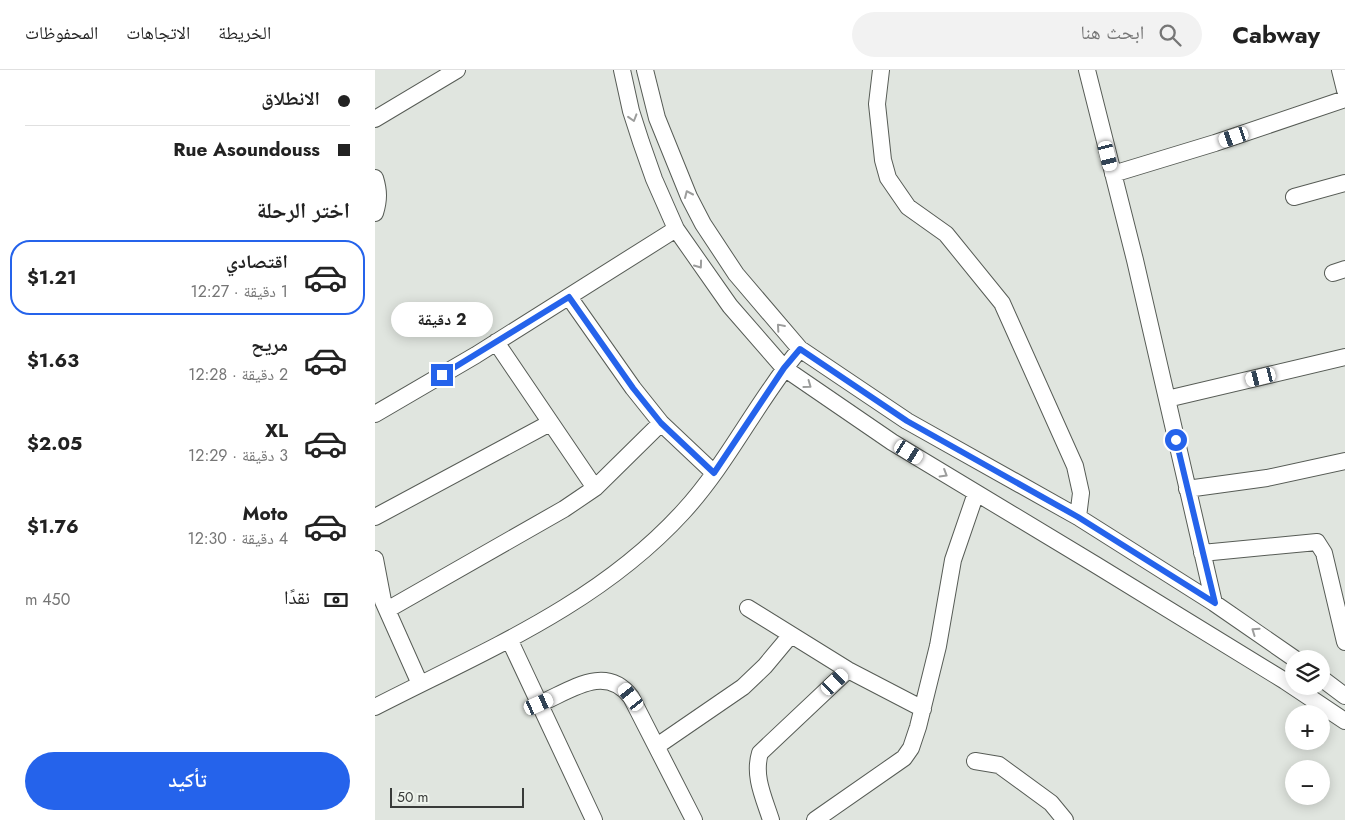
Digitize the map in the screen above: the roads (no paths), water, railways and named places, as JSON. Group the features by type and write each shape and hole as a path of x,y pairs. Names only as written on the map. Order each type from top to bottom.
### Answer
{"street":[{"path":"375,119 457,70"},
{"path":"623,70 631,111 641,142 654,179 676,229 730,306 784,368 848,414 976,494 1342,715"},
{"path":"645,70 657,118 689,197 703,224 736,274 800,349 907,421 1078,517 1215,603 1285,652"},
{"path":"881,70 877,104 883,160 889,178 908,207 946,234 1002,303 1075,466 1081,492 1078,517"},
{"path":"1087,70 1215,603"},
{"path":"1340,70 1345,90"},
{"path":"1113,174 1215,143 1345,99"},
{"path":"375,178 379,191 379,202 375,213"},
{"path":"1294,197 1345,183"},
{"path":"375,414 496,342 676,229"},
{"path":"569,297 633,388 661,423 714,473"},
{"path":"496,342 595,488"},
{"path":"375,707 510,641 587,594 639,555 684,511 714,473 784,368 800,349"},
{"path":"1167,399 1345,357"},
{"path":"375,518 550,423"},
{"path":"382,605 556,514 595,488 661,423"},
{"path":"1187,489 1267,478 1345,461"},
{"path":"815,820 904,758 914,741 938,646 953,560 976,494"},
{"path":"1202,553 1317,542 1324,553 1345,642"},
{"path":"375,560 382,605 420,684"},
{"path":"748,608 789,636 848,670 923,709"},
{"path":"657,746 743,688 765,666 789,636"},
{"path":"510,641 594,820"},
{"path":"771,820 757,774 757,762 760,753 848,670"},
{"path":"539,704 590,682 604,679 617,683 631,697 695,820"},
{"path":"1330,685 1345,696"},
{"path":"975,761 999,765 1051,803 1065,820"}]}
